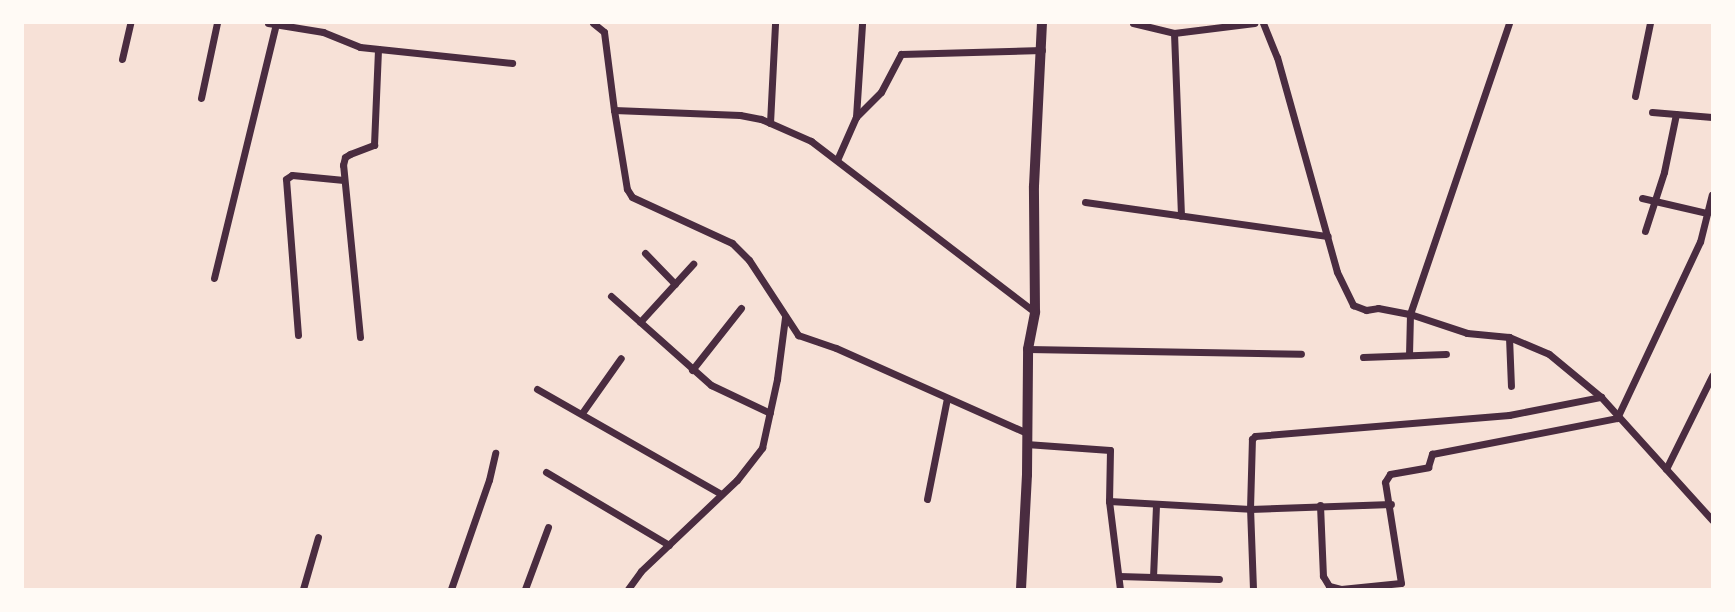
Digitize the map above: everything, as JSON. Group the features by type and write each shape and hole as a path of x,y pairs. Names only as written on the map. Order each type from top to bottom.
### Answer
{"street":[{"path":"122,59 130,23"},
{"path":"201,98 217,23"},
{"path":"214,278 272,23 323,32 360,47 512,63"},
{"path":"593,23 604,32 627,189 632,197 732,243 749,260 797,335 810,342 836,348 947,398 1027,439 1110,450 1109,501 1120,589"},
{"path":"770,123 775,23"},
{"path":"837,160 856,117 862,23"},
{"path":"1021,589 1028,349 1035,312 1034,186 1042,23"},
{"path":"1133,23 1174,33 1254,23"},
{"path":"1263,23 1277,57 1345,293 1353,305 1366,310 1410,314 1467,333 1509,337 1549,354 1601,397 1617,418 1712,520"},
{"path":"1409,355 1410,314 1509,23"},
{"path":"1635,96 1650,23"},
{"path":"1174,33 1181,216"},
{"path":"360,337 344,180 345,157 374,145 377,49"},
{"path":"856,117 881,92 901,54 1042,50"},
{"path":"614,110 717,112 770,123 811,141 1035,312"},
{"path":"1652,112 1712,117"},
{"path":"1645,231 1676,114"},
{"path":"298,335 286,179 292,175 344,180"},
{"path":"1617,418 1693,260 1712,194"},
{"path":"1642,198 1707,213"},
{"path":"1085,202 1328,236"},
{"path":"645,253 674,284"},
{"path":"640,322 693,264"},
{"path":"611,296 692,370 731,397 770,413"},
{"path":"692,370 741,308"},
{"path":"628,589 641,571 757,457 770,413 785,317"},
{"path":"1509,337 1511,386"},
{"path":"1028,349 1301,354"},
{"path":"1363,357 1446,354"},
{"path":"582,412 621,358"},
{"path":"1666,470 1712,376"},
{"path":"537,388 721,494"},
{"path":"1253,589 1250,509 1251,439 1255,436 1509,415 1601,397"},
{"path":"927,499 947,398"},
{"path":"1320,505 1323,576 1329,586 1341,589 1401,583 1391,504 1385,482 1390,474 1428,467 1432,454 1617,418"},
{"path":"451,589 489,480 495,453"},
{"path":"546,472 669,545"},
{"path":"1109,501 1156,506 1250,509 1391,504"},
{"path":"1153,576 1156,506"},
{"path":"525,589 548,527"},
{"path":"303,589 318,537"},
{"path":"1119,576 1219,579"}]}
